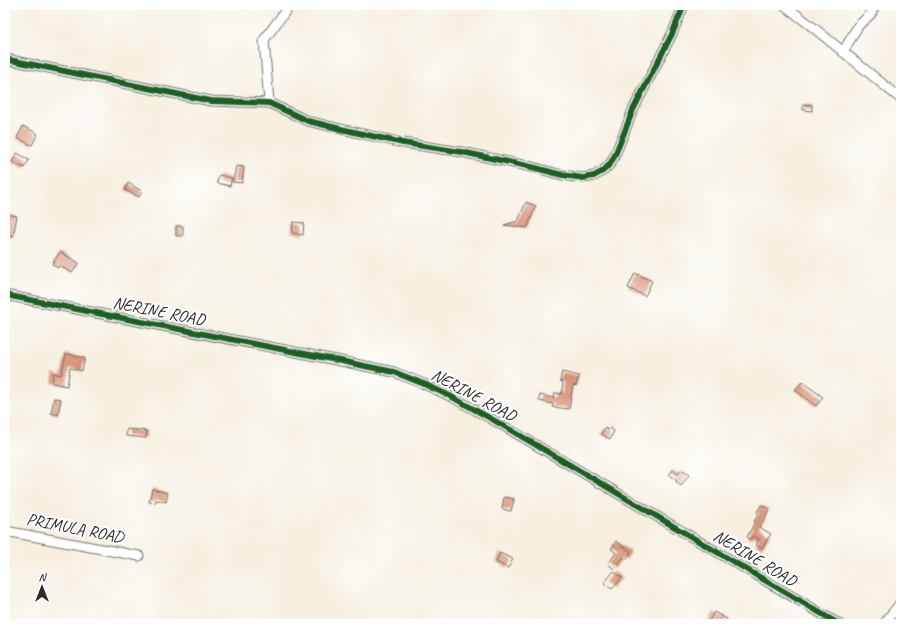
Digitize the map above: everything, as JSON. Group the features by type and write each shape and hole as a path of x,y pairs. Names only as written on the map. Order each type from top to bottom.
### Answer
{"street":[{"path":"269,102 264,40 287,9 288,5"},
{"path":"5,59 211,101 269,102 308,121 341,129 403,143 462,152 583,178 594,176 603,171 610,164 633,110 672,34 684,5"},
{"path":"784,5 901,99"},
{"path":"843,52 858,26 871,14 876,5"},
{"name":"NERINE ROAD","path":"5,295 394,372 452,397 839,624"},
{"name":"PRIMULA ROAD","path":"5,531 138,556"},
{"path":"884,624 901,602"}],"building":[{"path":"803,104 812,105 812,111 803,110"},
{"path":"23,126 38,134 32,145 17,138"},
{"path":"17,153 29,160 24,168 12,162"},
{"path":"236,166 244,167 242,183 233,182"},
{"path":"219,175 232,178 230,186 217,183"},
{"path":"128,183 142,191 139,197 125,190"},
{"path":"526,202 536,206 527,228 504,225 518,221"},
{"path":"5,214 17,216 13,237 5,235"},
{"path":"293,222 304,223 303,235 292,233"},
{"path":"176,226 183,226 183,236 176,236"},
{"path":"60,252 79,263 72,273 59,265 58,268 52,264"},
{"path":"635,273 652,281 645,296 628,288"},
{"path":"66,354 85,358 82,371 70,368 67,386 52,383 53,373 61,375"},
{"path":"562,372 579,376 576,386 573,385 569,409 552,407 553,404 539,401 540,395 554,398 555,393 562,394 563,382 560,381"},
{"path":"802,382 823,397 816,406 795,390"},
{"path":"54,398 61,399 58,415 51,413"},
{"path":"605,428 608,430 610,428 614,431 610,439 601,434"},
{"path":"127,429 147,431 146,438 126,436"},
{"path":"673,470 678,474 681,470 689,475 681,486 669,475"},
{"path":"152,489 168,493 166,502 156,500 155,503 149,502"},
{"path":"504,497 514,499 511,511 502,509"},
{"path":"761,505 769,509 759,527 771,534 762,548 756,545 759,539 753,536 750,539 747,537 759,514 757,512"},
{"path":"616,541 631,552 626,560 623,558 614,569 608,564 616,553 611,549"},
{"path":"500,553 513,559 508,568 496,562"},
{"path":"614,571 622,578 612,589 604,583"},
{"path":"714,612 727,619 724,624 707,624"}],"cycle path":[{"path":"5,59 211,101 269,103 308,121 341,129 403,143 462,152 562,175 583,178 594,176 603,171 610,164 633,110 672,34 684,5"},
{"path":"5,295 394,372 452,397 497,422 839,624"}]}
